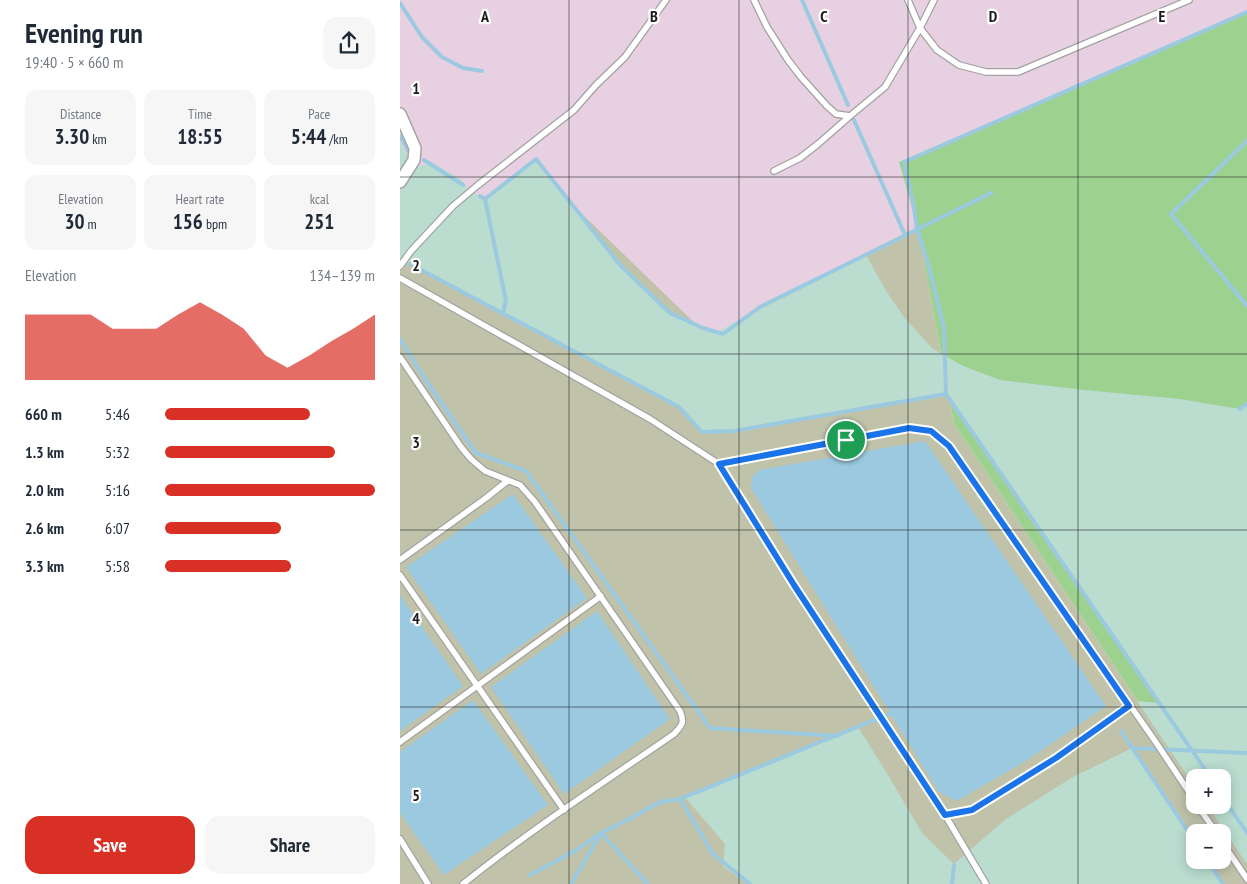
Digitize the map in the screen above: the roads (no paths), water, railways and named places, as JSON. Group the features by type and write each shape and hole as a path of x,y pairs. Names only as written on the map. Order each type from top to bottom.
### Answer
{"street":[{"path":"400,114 415,148 414,160 400,182"}],"lane":[{"path":"400,266 453,206 574,110 624,56 666,0"},
{"path":"754,0 767,27 801,77 836,114 850,116"},
{"path":"908,0 920,28 937,50 959,65 986,72 1018,72 1189,0"},
{"path":"774,171 800,158 885,87 920,28 934,0"},
{"path":"400,278 650,419 719,464 794,585 945,815 986,884"},
{"path":"400,357 471,459 485,471 520,485 535,502 683,718 682,725 674,734 462,884"},
{"path":"719,464 909,428 931,431 949,446 1186,788"},
{"path":"400,560 510,480"},
{"path":"400,575 564,810"},
{"path":"400,742 601,596"},
{"path":"945,815 972,810 1056,758 1129,706"},
{"path":"400,839 428,884"},
{"path":"1231,855 1247,879"}],"water":[{"path":"925,441 1106,706 1029,759 957,801 939,792 751,488 752,477 759,470"},
{"path":"513,494 587,598 481,674 406,567"},
{"path":"400,595 463,686 400,731"},
{"path":"597,611 670,719 564,794 491,687"},
{"path":"473,700 548,805 444,875 400,813 400,752"}],"waterway":[{"path":"802,0 848,105"},
{"path":"400,3 422,37 442,57 463,68 482,71"},
{"path":"1205,769 946,394 944,328 929,267 917,229 904,162 1247,12"},
{"path":"854,120 905,235"},
{"path":"400,136 408,150"},
{"path":"1247,141 1171,214 1247,306"},
{"path":"485,199 536,159 621,266 670,313 703,328 723,334 760,307 991,193"},
{"path":"424,160 463,185"},
{"path":"480,196 485,199 506,301 503,313"},
{"path":"410,264 679,407 702,432 734,431 946,394"},
{"path":"400,339 476,453 526,471 710,728 837,736"},
{"path":"1240,409 1247,404"},
{"path":"530,875 575,851 601,833 660,802 680,799 894,712"},
{"path":"1121,731 1186,828"},
{"path":"1132,748 1247,753"},
{"path":"680,799 713,854 750,884"},
{"path":"1231,809 1247,833"},
{"path":"601,833 648,884"},
{"path":"571,884 600,835"},
{"path":"952,884 954,865"},
{"path":"1213,869 1223,884"}]}
